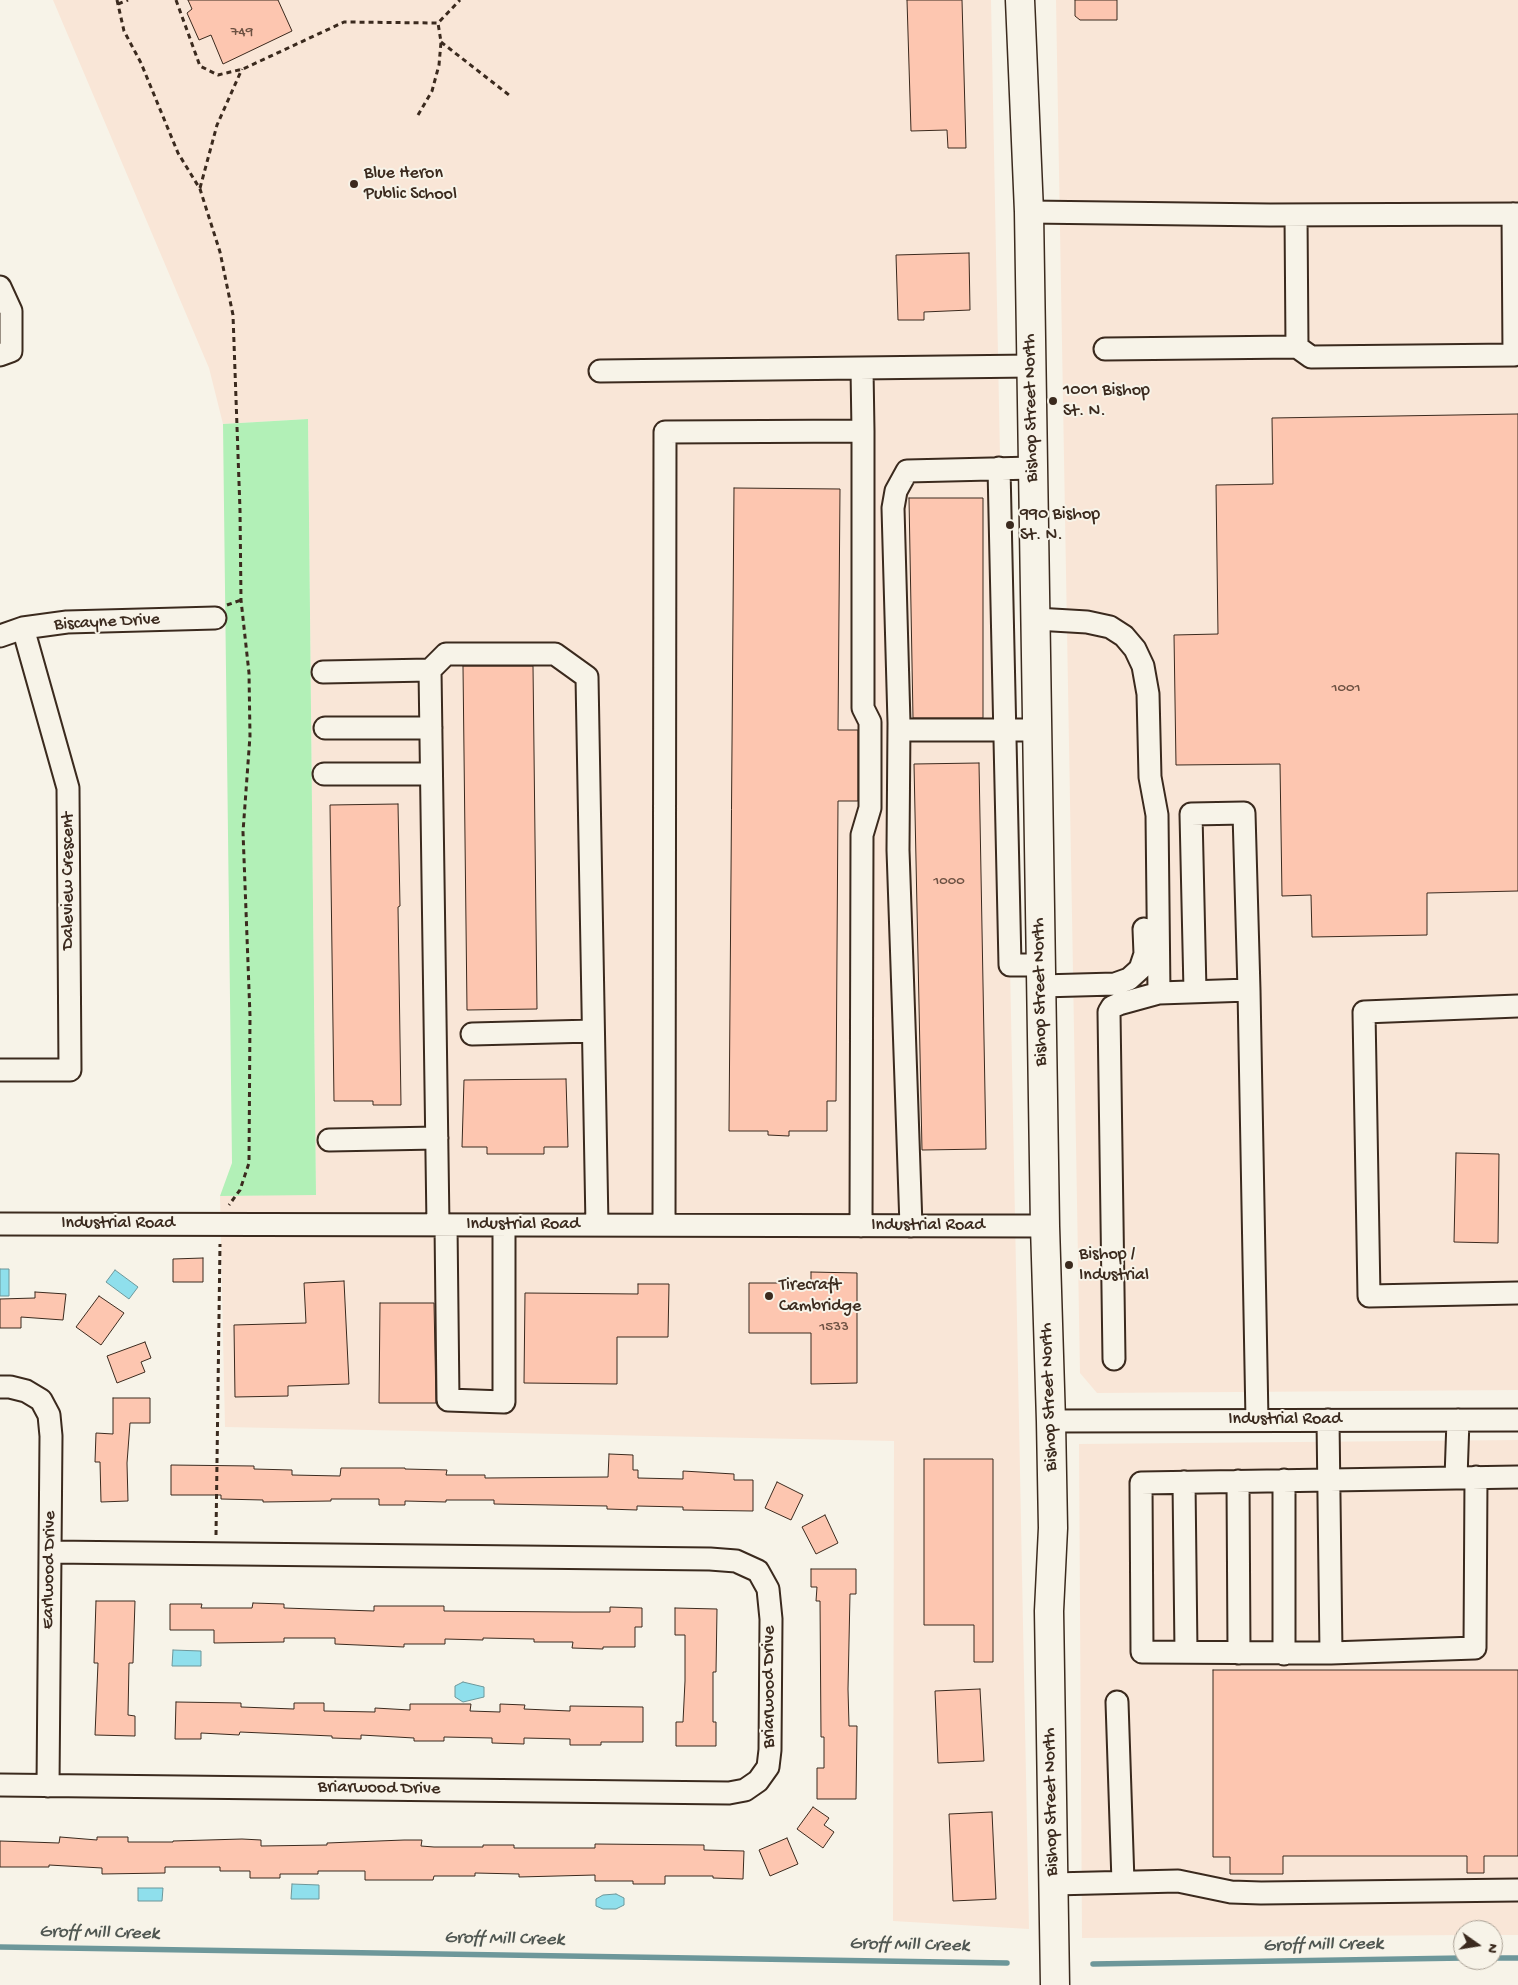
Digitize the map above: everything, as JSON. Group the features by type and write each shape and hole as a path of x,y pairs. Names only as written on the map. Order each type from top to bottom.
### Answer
{"main road":[{"name":"Bishop Street North","path":"1020,0 1029,212 1045,1226 1053,1528 1049,1611 1055,1985"}],"street":[{"path":"1029,212 1296,215 1516,214 1514,356 1311,356 1297,347 1105,349"},
{"path":"1296,215 1297,347"},
{"path":"0,287 11,311 11,351 0,355"},
{"path":"600,371 1032,366"},
{"path":"861,1226 862,835 870,808 870,722 863,708 862,369"},
{"path":"664,1225 665,432 863,431"},
{"path":"999,468 1010,966 1041,976 1115,984 1129,979 1140,969 1145,954 1143,815 1150,777"},
{"path":"911,1226 898,850 899,730 893,508 896,491 907,471 1033,468"},
{"name":"Biscayne Drive","path":"0,636 22,628 67,622 215,618"},
{"path":"1036,619 1087,622 1110,627 1124,636 1135,648 1143,666 1148,694 1150,777 1157,814 1159,993"},
{"name":"Daleview Crescent","path":"0,1070 70,1070 68,788 22,628"},
{"path":"323,672 430,670 446,654 555,654 587,677 597,1225"},
{"path":"430,670 437,1138 448,1400 504,1402 504,1225"},
{"path":"325,728 431,728"},
{"path":"899,730 1037,730"},
{"path":"324,774 431,774"},
{"path":"1195,991 1192,814 1244,813 1250,990 1257,1420"},
{"path":"1114,1359 1109,1012 1112,1007 1119,1004 1159,993 1250,990"},
{"path":"1518,1006 1364,1012 1369,1296 1518,1294"},
{"path":"472,1034 594,1031"},
{"path":"329,1140 437,1138"},
{"name":"Industrial Road","path":"0,1224 1045,1226"},
{"name":"Earlwood Drive","path":"0,1387 26,1390 41,1400 49,1415 51,1436 48,1786"},
{"path":"1328,1420 1331,1653"},
{"path":"1458,1420 1466,1478 1475,1648 1284,1654 1142,1652 1141,1483 1329,1479 1466,1478 1518,1477"},
{"name":"Industrial Road","path":"1051,1421 1518,1420"},
{"path":"1284,1480 1284,1654"},
{"path":"1238,1481 1238,1653"},
{"path":"1184,1482 1186,1652"},
{"name":"Briarwood Drive","path":"0,1785 729,1793 745,1790 758,1781 768,1767 770,1750 770,1647 768,1589 758,1571 736,1561 710,1559 50,1552"},
{"path":"1117,1702 1123,1882"},
{"path":"1053,1884 1178,1881 1231,1892 1518,1890"}],"path":[{"path":"118,4 128,0"},
{"path":"176,0 200,66 218,75 243,69 344,22 438,23 460,0"},
{"path":"418,115 432,91 439,65 441,42 438,23"},
{"path":"441,42 510,95"},
{"path":"200,189 217,125 243,69"},
{"path":"216,1555 220,1241"}],"shaded area":[{"path":"53,0 991,0 1029,1929 893,1921 894,1441 225,1427 220,1196 316,1194 308,419 223,424 209,368"},
{"path":"1056,0 1518,0 1518,1390 1097,1393 1080,1373"},
{"path":"1518,1440 1518,1935 1503,1935 1503,1920 1453,1920 1453,1935 1082,1938 1079,1444"}],"green space":[{"path":"308,419 316,1195 220,1196 232,1163 223,424"}],"water":[{"path":"0,1269 9,1269 9,1296 0,1296"},
{"path":"115,1270 138,1287 129,1299 106,1282"},
{"path":"173,1650 201,1651 201,1666 172,1666"},
{"path":"463,1682 484,1687 484,1697 463,1702 455,1697 455,1686"},
{"path":"292,1884 319,1885 319,1899 291,1899"},
{"path":"138,1888 163,1888 162,1901 138,1901"},
{"path":"616,1894 624,1898 624,1905 616,1909 603,1909 596,1906 596,1899 603,1895"}],"building":[{"path":"188,0 278,0 292,31 223,64 211,35 199,40 187,13 192,9"},
{"path":"907,0 962,0 966,148 948,148 947,130 911,131"},
{"path":"1075,0 1117,0 1117,20 1080,20 1075,16"},
{"path":"969,253 970,310 924,312 924,320 898,320 896,255"},
{"path":"1518,414 1518,891 1427,893 1427,935 1312,937 1311,895 1282,896 1280,764 1176,765 1174,635 1218,634 1216,485 1273,484 1272,418"},
{"path":"734,488 840,489 838,730 858,730 858,801 838,801 836,1101 827,1101 827,1131 789,1131 789,1136 768,1135 768,1131 729,1131"},
{"path":"909,498 983,498 983,718 913,718"},
{"path":"463,666 533,666 537,1009 467,1010"},
{"path":"979,763 986,1149 922,1150 914,764"},
{"path":"398,804 401,1105 373,1105 373,1101 334,1101 330,805"},
{"path":"566,1079 568,1147 544,1147 544,1154 487,1154 487,1147 462,1147 464,1080"},
{"path":"1456,1153 1499,1154 1498,1243 1454,1242"},
{"path":"203,1258 203,1282 173,1282 173,1259"},
{"path":"811,1272 857,1273 857,1383 811,1384 811,1333 749,1333 749,1283 811,1283"},
{"path":"344,1281 349,1384 288,1386 288,1396 235,1397 234,1325 306,1323 304,1283"},
{"path":"638,1284 669,1284 668,1337 617,1337 617,1384 524,1383 525,1293 638,1294"},
{"path":"35,1292 66,1294 63,1320 21,1317 21,1328 0,1328 0,1299 35,1298"},
{"path":"99,1296 124,1313 101,1345 76,1327"},
{"path":"380,1303 434,1303 436,1403 379,1403"},
{"path":"145,1342 151,1358 141,1362 145,1372 117,1383 107,1356"},
{"path":"113,1398 150,1398 150,1423 130,1423 127,1463 128,1501 101,1502 100,1462 95,1462 96,1433 113,1434"},
{"path":"609,1454 633,1455 633,1470 638,1470 638,1478 683,1479 683,1471 734,1474 734,1480 753,1480 753,1511 683,1510 683,1507 637,1506 637,1510 607,1509 607,1506 494,1504 494,1500 405,1501 405,1505 379,1505 379,1499 263,1502 263,1500 221,1499 221,1495 171,1495 171,1465 254,1466 254,1469 292,1470 292,1475 340,1476 341,1468 405,1468 447,1470 446,1475 485,1475 485,1478 608,1477"},
{"path":"924,1459 993,1459 993,1662 974,1662 974,1625 924,1625"},
{"path":"777,1482 803,1495 791,1520 765,1508"},
{"path":"825,1515 838,1543 816,1554 802,1527"},
{"path":"811,1569 856,1569 856,1594 850,1594 848,1689 849,1726 857,1726 856,1799 817,1799 817,1768 824,1768 824,1737 821,1737 820,1601 816,1601 817,1587 811,1587"},
{"path":"96,1601 135,1601 133,1663 129,1663 128,1715 135,1716 135,1736 95,1735 98,1663 94,1663"},
{"path":"253,1603 284,1604 284,1608 374,1611 374,1606 444,1606 444,1611 573,1612 610,1612 610,1607 642,1608 642,1627 635,1627 635,1647 603,1647 603,1649 572,1648 573,1642 534,1642 534,1639 483,1638 483,1640 445,1639 445,1644 404,1644 404,1647 335,1644 335,1638 284,1638 284,1642 214,1643 214,1630 170,1630 170,1604 202,1604 201,1608 252,1608"},
{"path":"675,1608 717,1609 716,1672 713,1672 713,1722 716,1722 716,1746 676,1746 676,1722 683,1722 685,1635 675,1635"},
{"path":"1213,1670 1518,1670 1518,1856 1484,1856 1484,1873 1467,1873 1467,1856 1283,1856 1283,1874 1230,1874 1230,1857 1213,1857"},
{"path":"980,1689 984,1761 938,1763 935,1691"},
{"path":"176,1702 241,1703 241,1707 294,1709 294,1703 324,1703 324,1711 375,1712 375,1708 410,1710 410,1704 471,1704 470,1711 500,1712 500,1704 525,1705 524,1709 570,1711 570,1706 643,1707 643,1742 601,1742 601,1745 570,1745 570,1739 524,1738 524,1744 492,1743 492,1738 444,1737 444,1741 414,1741 414,1738 361,1735 361,1739 240,1732 239,1735 201,1733 201,1739 175,1739"},
{"path":"813,1807 829,1818 824,1825 834,1832 823,1848 797,1829"},
{"path":"992,1812 996,1899 953,1901 949,1814"},
{"path":"60,1837 97,1840 97,1837 128,1837 128,1842 242,1839 261,1840 261,1846 327,1845 327,1843 404,1840 422,1840 421,1846 434,1847 514,1845 514,1848 595,1848 595,1844 704,1845 704,1850 744,1851 743,1879 713,1878 713,1876 665,1876 665,1884 633,1884 633,1881 595,1881 595,1875 519,1877 519,1874 475,1873 475,1876 434,1876 433,1880 365,1880 365,1871 318,1871 318,1874 280,1874 280,1878 250,1878 250,1871 220,1871 220,1867 165,1867 165,1873 102,1874 102,1868 49,1865 49,1867 0,1867 0,1841 59,1843"},
{"path":"787,1838 798,1864 770,1876 759,1850"}],"waterway":[{"name":"Groff Mill Creek","path":"0,1947 1007,1963"},
{"name":"Groff Mill Creek","path":"1093,1964 1453,1958"},
{"name":"Groff Mill Creek","path":"1503,1958 1518,1958"}],"place":[{"name":"Blue Heron Public School","path":"354,184"},
{"name":"1001 Bishop St. N.","path":"1053,401"},
{"name":"990 Bishop St. N.","path":"1010,525"},
{"name":"Bishop / Industrial","path":"1069,1265"},
{"name":"Tirecraft Cambridge","path":"769,1296"}]}
